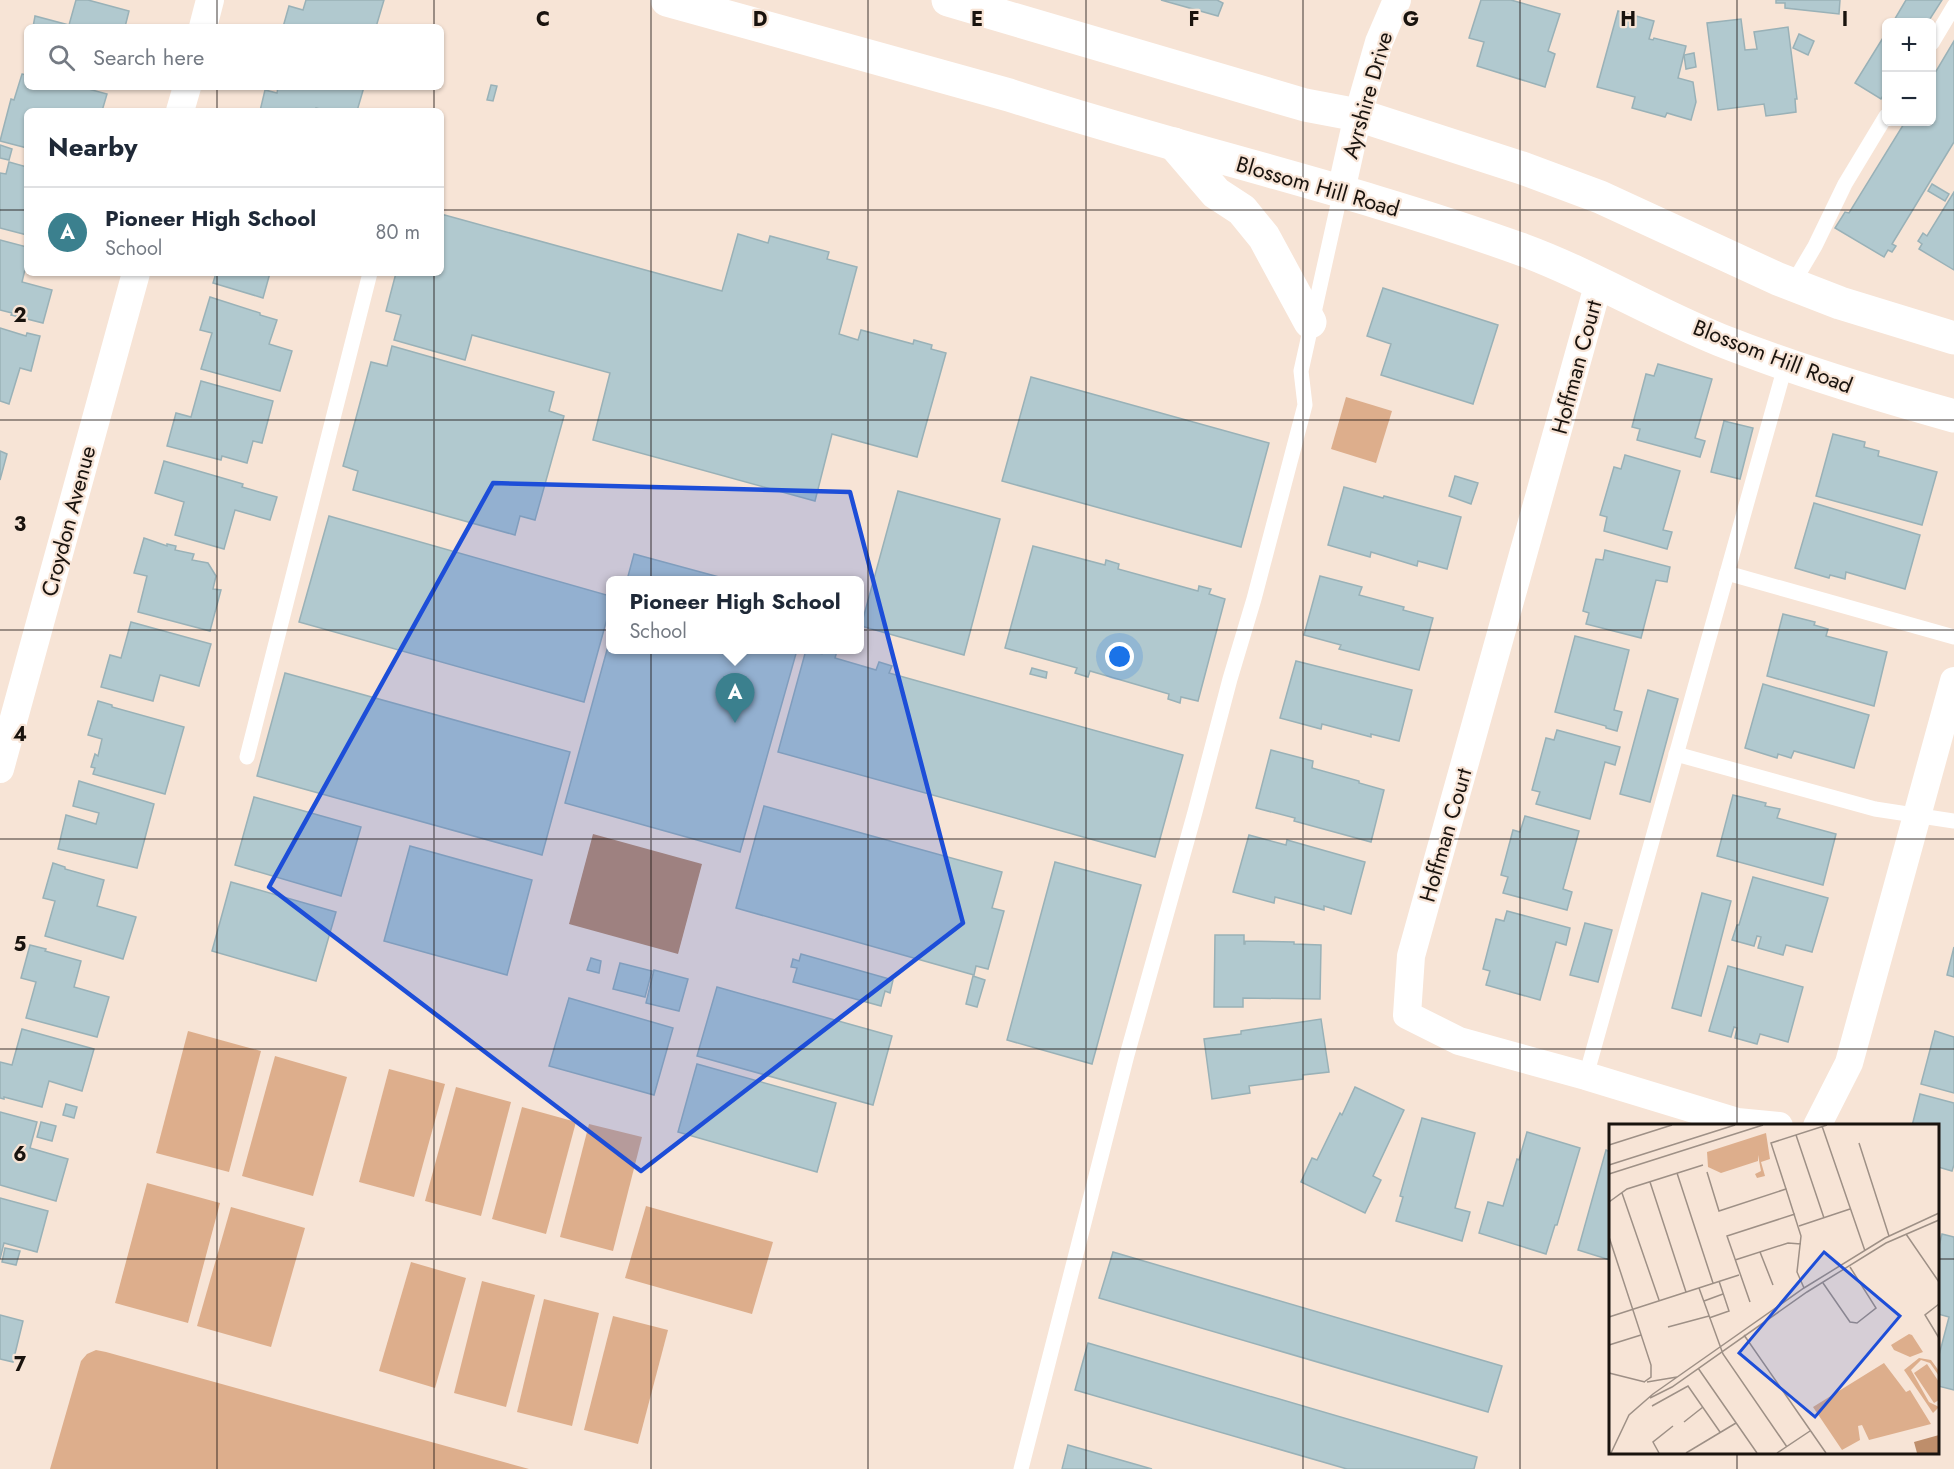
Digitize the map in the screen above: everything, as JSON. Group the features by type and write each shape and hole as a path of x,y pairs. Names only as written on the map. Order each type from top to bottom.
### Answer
{"main road":[{"name":"Blossom Hill Road","path":"667,0 1009,95 1061,112 1341,191 1497,241 1599,282 1719,339 1869,392 1954,416"},
{"path":"948,0 1305,105 1358,115 1522,168 1600,197 1792,285 1840,303 1954,338"},
{"path":"1174,144 1216,193 1242,210 1264,237 1310,322"}],"street":[{"path":"204,24 210,0"},
{"name":"Ayrshire Drive","path":"1341,191 1358,115 1379,42 1397,0"},
{"path":"181,108 186,90"},
{"name":"Croydon Avenue","path":"0,769 135,276"},
{"name":"Hoffman Court","path":"1599,282 1411,956 1407,1015 1459,1041 1586,1076 1737,1122 1765,1124"},
{"path":"1818,1124 1849,1063 1954,681"}],"lane":[{"path":"1936,36 1954,6"},
{"path":"1792,285 1815,246 1845,184 1882,124"},
{"path":"1021,1469 1125,1065 1254,599 1305,405 1300,371 1341,191"},
{"path":"247,757 369,276"},
{"path":"1586,1076 1786,363"},
{"path":"1727,573 1954,637"},
{"path":"1676,754 1875,809 1954,821"}],"highlighted area":[{"path":"493,483 850,492 963,923 641,1171 269,887"}],"shaded area":[{"path":"1346,397 1392,411 1376,463 1331,449"},
{"path":"593,834 702,864 678,954 569,924"},
{"path":"188,1031 261,1051 229,1172 156,1153"},
{"path":"275,1056 347,1077 313,1196 242,1176"},
{"path":"389,1069 445,1084 414,1197 359,1182"},
{"path":"456,1087 511,1102 481,1216 425,1201"},
{"path":"522,1107 576,1122 546,1234 492,1219"},
{"path":"589,1124 642,1137 613,1251 560,1237"},
{"path":"147,1183 220,1203 188,1323 115,1303"},
{"path":"646,1206 773,1242 752,1314 625,1278"},
{"path":"231,1207 305,1228 271,1347 197,1326"},
{"path":"411,1262 466,1278 435,1388 379,1371"},
{"path":"482,1281 535,1295 506,1407 454,1393"},
{"path":"544,1299 599,1313 572,1426 517,1412"},
{"path":"613,1316 668,1330 638,1444 584,1430"},
{"path":"96,1350 529,1469 50,1469 81,1361 87,1354"}],"building":[{"path":"76,0 88,0 129,11 126,24 69,24"},
{"path":"306,0 384,0 377,24 284,24 289,6 303,10"},
{"path":"1161,0 1217,0 1223,3 1218,16"},
{"path":"1481,0 1511,0 1560,14 1548,51 1555,54 1545,87 1477,66 1484,42 1469,38"},
{"path":"1776,0 1840,0 1839,14 1785,8 1785,3 1776,3"},
{"path":"1906,0 1942,0 1931,18 1895,18"},
{"path":"1618,11 1654,21 1649,39 1654,38 1686,46 1678,78 1693,82 1696,102 1691,120 1667,113 1665,117 1632,108 1635,97 1597,87"},
{"path":"35,16 65,24 34,24"},
{"path":"1741,19 1745,50 1757,49 1754,32 1788,27 1797,99 1795,99 1796,112 1766,116 1764,104 1718,110 1707,23"},
{"path":"1799,34 1814,41 1808,55 1793,48"},
{"path":"1882,39 1882,97 1881,99 1855,83"},
{"path":"1954,41 1954,142 1892,244 1896,246 1892,252 1888,250 1884,257 1835,228 1845,212 1849,213 1903,126 1936,126 1936,71"},
{"path":"1694,53 1696,67 1686,69 1684,55"},
{"path":"22,74 24,74 24,90 92,90 107,94 103,108 24,108 24,147 0,141 11,99 14,100"},
{"path":"491,85 497,86 493,101 487,100"},
{"path":"265,90 277,93 278,90 363,90 358,108 261,108"},
{"path":"0,145 12,149 9,160 0,158"},
{"path":"9,162 24,166 24,234 0,228 0,173 6,174"},
{"path":"1932,184 1949,194 1945,201 1928,191"},
{"path":"1954,192 1954,270 1919,249 1922,244 1918,241 1923,233 1927,236"},
{"path":"444,215 722,291 738,234 768,243 770,236 829,252 827,259 857,267 839,334 858,340 861,330 913,344 914,340 932,345 931,349 946,353 917,457 832,434 815,501 593,440 610,373 472,335 465,360 394,340 401,315 386,311 395,276 444,276"},
{"path":"0,240 24,246 22,282 52,290 43,323 0,310"},
{"path":"215,276 269,276 263,298 213,283"},
{"path":"1383,288 1498,325 1473,404 1381,375 1391,344 1367,336"},
{"path":"210,297 277,320 269,344 292,351 280,391 201,369 212,333 200,330"},
{"path":"0,328 26,336 27,333 40,336 31,371 20,368 9,404 0,401"},
{"path":"392,346 554,392 549,411 564,416 535,520 520,516 515,535 353,490 358,471 343,466 371,362 387,366"},
{"path":"1658,364 1712,379 1695,438 1705,441 1700,457 1637,440 1640,429 1632,427 1646,374 1654,376"},
{"path":"1031,377 1269,443 1241,547 1002,481"},
{"path":"201,381 273,401 262,443 253,441 247,463 222,456 221,460 167,446 176,413 191,417"},
{"path":"1724,421 1753,428 1740,479 1711,472"},
{"path":"1833,434 1865,442 1864,447 1879,451 1878,456 1937,472 1922,525 1816,496"},
{"path":"0,451 7,454 0,480"},
{"path":"1625,455 1680,471 1663,530 1672,532 1667,549 1604,531 1607,517 1600,515 1614,467 1621,469"},
{"path":"164,461 243,484 242,487 277,497 270,520 235,510 224,549 175,535 184,502 155,493"},
{"path":"1455,476 1478,483 1471,504 1449,496"},
{"path":"1344,487 1461,517 1447,569 1418,561 1417,566 1371,552 1370,557 1328,545"},
{"path":"898,491 1000,519 964,655 864,627 864,615"},
{"path":"1814,503 1920,535 1905,589 1846,572 1845,579 1830,575 1829,578 1795,568"},
{"path":"329,516 606,595 606,622 584,702 299,622"},
{"path":"144,538 167,546 167,544 176,546 175,550 194,554 192,560 208,563 216,576 213,589 221,590 210,631 138,612 147,576 134,573"},
{"path":"1033,546 1105,565 1106,560 1119,564 1118,569 1198,591 1199,586 1211,589 1209,594 1225,599 1198,701 1181,697 1180,703 1168,699 1169,694 1090,671 1088,677 1075,673 1077,668 1005,648"},
{"path":"1605,550 1670,567 1667,582 1656,580 1641,638 1586,624 1589,613 1583,611 1596,559 1603,560"},
{"path":"634,554 715,576 628,576"},
{"path":"1320,576 1362,587 1359,595 1404,607 1403,610 1433,618 1419,670 1339,649 1341,645 1304,635"},
{"path":"1783,614 1815,622 1814,625 1828,629 1826,636 1887,652 1874,706 1767,676"},
{"path":"131,622 211,644 199,686 160,675 153,701 101,687 110,655 121,658"},
{"path":"1575,636 1629,650 1614,710 1622,712 1617,731 1555,712"},
{"path":"606,654 796,654 740,852 565,803"},
{"path":"805,654 836,654 835,658 876,670 879,662 892,666 889,673 1183,755 1155,857 778,752"},
{"path":"1296,661 1412,690 1399,741 1371,734 1371,737 1322,724 1321,729 1280,718"},
{"path":"1032,668 1047,672 1046,678 1030,674"},
{"path":"285,673 570,752 542,855 257,776"},
{"path":"1763,684 1869,715 1854,768 1794,751 1791,758 1778,754 1777,758 1745,748"},
{"path":"1648,690 1678,699 1650,802 1620,794"},
{"path":"98,701 184,727 165,794 93,774 95,768 91,767 95,754 98,756 102,739 88,735"},
{"path":"1557,730 1620,747 1615,765 1605,762 1590,819 1536,804 1540,792 1532,790 1546,738 1554,740"},
{"path":"1271,750 1313,761 1312,768 1384,790 1371,842 1256,808"},
{"path":"79,781 154,804 137,868 58,849 66,815 96,824 99,813 73,806"},
{"path":"1733,795 1780,809 1777,818 1836,834 1823,885 1717,856"},
{"path":"254,797 361,827 341,896 235,865"},
{"path":"764,806 1002,872 992,908 1004,911 988,969 976,966 974,975 736,908"},
{"path":"1525,816 1579,831 1563,889 1572,892 1567,910 1503,893 1508,877 1501,875 1513,830 1520,832"},
{"path":"1249,835 1286,845 1287,840 1365,862 1351,914 1324,906 1324,910 1275,897 1274,903 1233,892"},
{"path":"410,846 532,880 507,975 384,941"},
{"path":"1055,862 1141,885 1092,1064 1007,1040"},
{"path":"53,863 65,869 104,880 97,906 136,917 123,959 45,936 55,901 43,898"},
{"path":"1753,877 1828,898 1812,952 1786,945 1783,955 1758,948 1761,937 1757,936 1754,946 1732,940 1737,925 1739,925"},
{"path":"231,882 336,912 316,981 212,951"},
{"path":"1702,893 1731,901 1701,1016 1672,1008"},
{"path":"1507,911 1570,928 1566,945 1556,942 1540,1000 1486,985 1490,971 1483,969 1496,919 1504,921"},
{"path":"1585,923 1612,930 1598,982 1570,975"},
{"path":"1215,935 1244,935 1244,944 1245,941 1321,945 1320,999 1243,998 1243,1007 1214,1007"},
{"path":"30,945 81,961 74,987 109,997 97,1037 26,1018 36,982 21,978"},
{"path":"1954,947 1954,977 1947,975"},
{"path":"801,954 893,980 890,993 885,991 881,1006 793,982 797,968 791,967 793,959 799,961"},
{"path":"591,958 601,961 599,973 587,970"},
{"path":"620,963 652,971 645,997 613,989"},
{"path":"1728,966 1803,987 1788,1042 1760,1034 1757,1044 1735,1038 1737,1028 1734,1027 1731,1037 1709,1031"},
{"path":"654,970 688,979 679,1011 646,1003"},
{"path":"973,976 985,980 977,1007 966,1004"},
{"path":"717,987 892,1036 873,1105 697,1056"},
{"path":"569,998 673,1028 654,1095 549,1066"},
{"path":"1321,1019 1329,1072 1303,1075 1303,1079 1249,1086 1250,1093 1212,1099 1204,1039"},
{"path":"22,1029 94,1049 82,1091 49,1081 42,1107 4,1097 4,1099 0,1098 0,1062 12,1065"},
{"path":"1935,1031 1954,1037 1954,1093 1921,1084"},
{"path":"697,1064 836,1103 817,1172 678,1132"},
{"path":"1355,1087 1404,1110 1373,1176 1381,1180 1365,1213 1301,1182 1312,1158 1317,1160"},
{"path":"1920,1094 1954,1103 1954,1165 1952,1171 1939,1167 1939,1124 1912,1124"},
{"path":"66,1104 77,1107 74,1118 63,1115"},
{"path":"0,1112 37,1122 30,1148 68,1159 56,1201 0,1185"},
{"path":"1422,1118 1475,1133 1455,1208 1470,1212 1462,1241 1396,1221 1403,1197 1400,1196"},
{"path":"41,1122 56,1126 52,1141 37,1137"},
{"path":"1527,1132 1580,1148 1546,1254 1479,1233 1488,1202 1503,1206"},
{"path":"1606,1150 1609,1152 1609,1260 1578,1250"},
{"path":"0,1198 48,1211 37,1252 4,1243 0,1259"},
{"path":"1942,1234 1954,1237 1954,1390 1939,1386 1939,1355 1949,1317 1939,1314 1939,1246"},
{"path":"5,1248 20,1251 16,1265 2,1262"},
{"path":"1113,1252 1502,1366 1488,1412 1099,1298"},
{"path":"0,1315 23,1321 13,1362 0,1359"},
{"path":"1088,1343 1477,1457 1474,1469 1347,1469 1075,1390"},
{"path":"1068,1445 1152,1469 1062,1469"}],"place":[{"name":"Pioneer High School","path":"735,723"}]}
